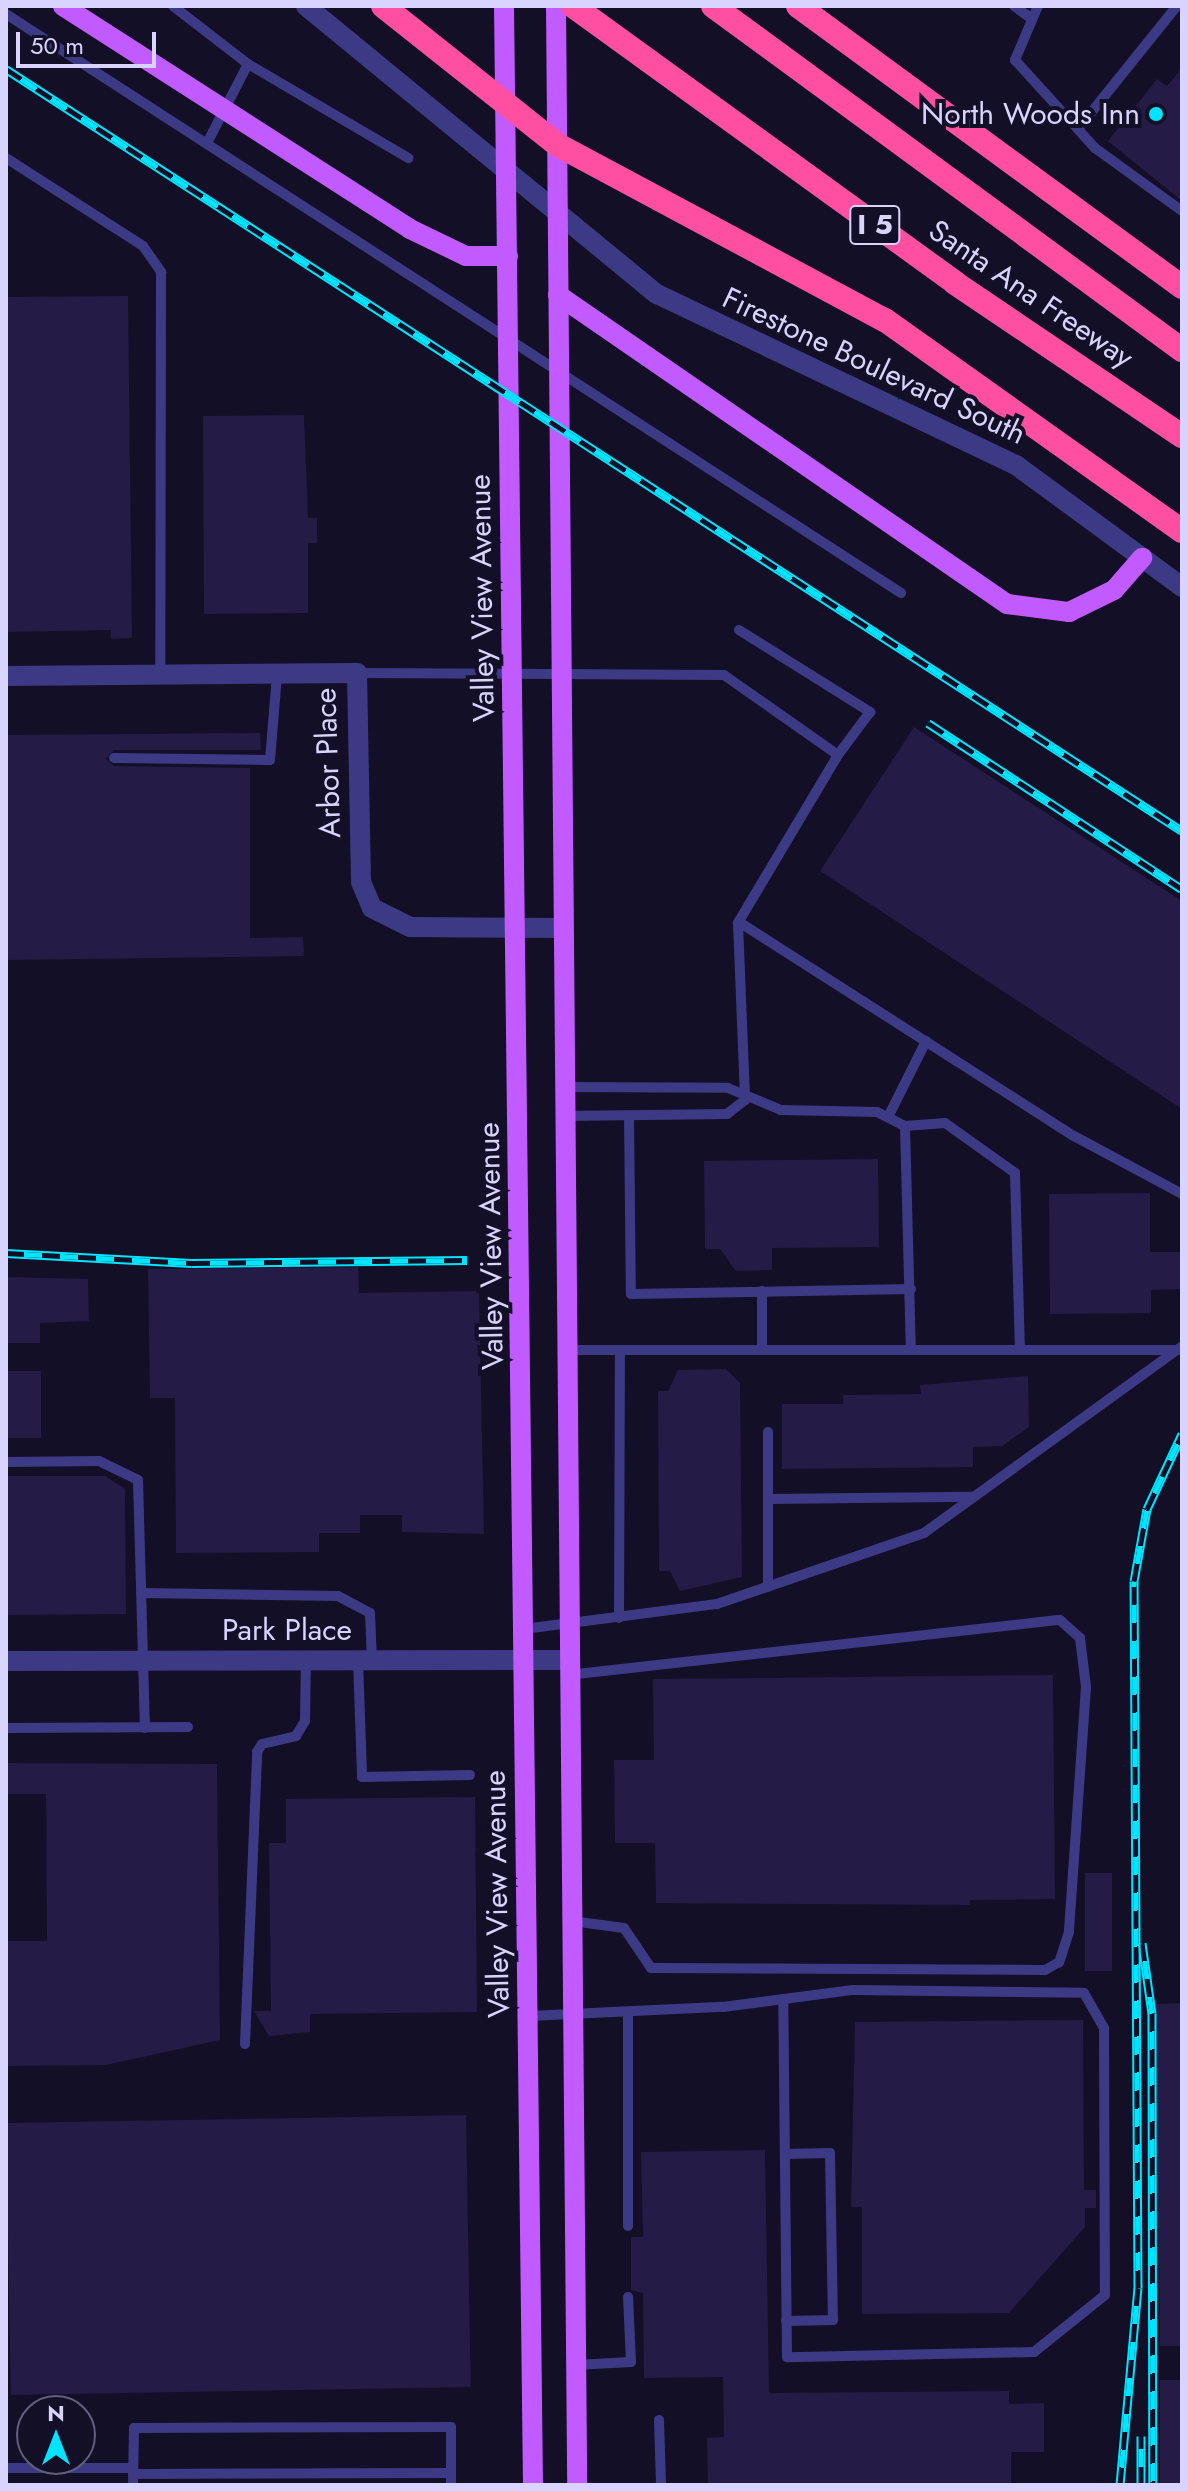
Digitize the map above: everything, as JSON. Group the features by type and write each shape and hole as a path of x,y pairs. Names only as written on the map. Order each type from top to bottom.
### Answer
{"highway":[{"path":"383,6 558,145 773,255 885,320 1182,531"},
{"name":"Santa Ana Freeway","path":"573,6 955,283 1182,436"},
{"name":"Santa Ana Freeway","path":"713,6 1182,350"},
{"path":"798,6 1182,287"}],"main road":[{"path":"63,6 410,229 466,256 508,256"},
{"name":"Valley View Avenue","path":"504,6 533,2485"},
{"path":"556,6 560,928 577,2485"},
{"path":"558,295 850,495 983,592 1037,612 1093,604 1142,558"}],"street":[{"name":"Firestone Boulevard South","path":"306,6 539,201 657,294 1016,465 1182,587"},
{"name":"Arbor Place","path":"6,676 357,673 366,900 402,926 560,928"},
{"name":"Park Place","path":"6,1661 525,1660 568,1667"}],"lane":[{"path":"173,6 248,64 408,158"},
{"path":"1014,6 1029,17"},
{"path":"1038,6 1029,17 1015,60 1078,129 1182,211"},
{"path":"1078,129 1177,6"},
{"path":"6,14 901,593"},
{"path":"207,143 248,64"},
{"path":"6,158 143,246 161,272 160,675"},
{"path":"739,630 870,712 838,755 739,922 745,1100"},
{"path":"357,673 724,675 838,755"},
{"path":"114,758 270,760 277,674"},
{"path":"739,922 926,1041 1182,1194"},
{"path":"888,1117 926,1041"},
{"path":"562,1086 728,1088 745,1100 888,1117 905,1126 945,1123 1015,1173 1020,1350"},
{"path":"563,1116 727,1114 745,1100"},
{"path":"629,1116 631,1294 911,1289"},
{"path":"905,1126 911,1350"},
{"path":"762,1291 762,1348"},
{"path":"524,1629 568,1628 717,1604 924,1533 1180,1348"},
{"path":"565,1350 1180,1348"},
{"path":"619,1618 620,1351"},
{"path":"768,1432 768,1587"},
{"path":"6,1462 99,1461 138,1480 145,1728"},
{"path":"768,1499 974,1497"},
{"path":"142,1593 338,1596 370,1613 365,1660 362,1777 470,1775"},
{"path":"568,1667 1060,1620 1080,1638 1086,1687 1069,1932 1059,1962 1045,1970 651,1968 624,1928 571,1921"},
{"path":"245,2044 257,1752 262,1744 296,1736 305,1721 306,1660"},
{"path":"6,1728 188,1727"},
{"path":"529,2016 628,2014 853,1990 1084,1993 1104,2044 1105,2295 1034,2352 787,2357 783,1999"},
{"path":"628,2014 628,2226"},
{"path":"785,2154 830,2153 833,2320 786,2321"},
{"path":"575,2365 631,2362 628,2297"},
{"path":"659,2420 661,2485"},
{"path":"6,2468 133,2476 451,2479 451,2427 134,2428 133,2476"}],"building":[{"name":"North Woods Inn","path":"1182,68 1182,201 1108,141 1157,79 1167,86"},
{"path":"128,296 132,638 111,639 111,630 6,632 6,297"},
{"path":"304,415 308,518 317,518 317,543 308,543 308,613 204,614 203,416"},
{"path":"914,727 1182,901 1182,1109 820,871"},
{"path":"260,733 261,750 114,750 106,759 114,766 250,768 250,938 303,937 304,956 6,960 6,735"},
{"path":"878,1159 879,1247 772,1248 772,1270 736,1271 720,1249 705,1249 704,1161"},
{"path":"1150,1193 1150,1252 1182,1252 1182,1289 1151,1290 1151,1313 1050,1314 1049,1194"},
{"path":"358,1267 359,1293 479,1291 484,1534 402,1532 402,1515 360,1515 360,1533 319,1533 319,1552 176,1553 175,1398 150,1398 148,1269"},
{"path":"6,1277 88,1279 89,1321 40,1323 40,1343 6,1343"},
{"path":"726,1369 740,1383 742,1577 680,1591 670,1571 659,1571 658,1391 668,1391 678,1370"},
{"path":"6,1371 41,1371 41,1438 6,1438"},
{"path":"1028,1376 1029,1427 1002,1446 973,1447 973,1467 782,1469 782,1404 843,1404 843,1395 921,1394 920,1385"},
{"path":"6,1476 105,1476 125,1489 126,1614 6,1615"},
{"path":"1053,1675 1055,1899 970,1900 970,1905 656,1903 655,1843 615,1843 614,1760 654,1760 653,1679"},
{"path":"6,1763 217,1764 220,2040 106,2065 6,2066 6,1941 47,1941 46,1794 6,1794"},
{"path":"475,1797 477,2012 310,2014 310,2032 269,2036 254,2011 271,2011 269,1843 286,1843 286,1799"},
{"path":"1085,1873 1112,1873 1112,1971 1085,1971"},
{"path":"1182,2003 1182,2346 1160,2346 1156,2004"},
{"path":"1083,2020 1084,2190 1096,2190 1096,2208 1085,2208 1085,2227 1009,2313 862,2314 862,2207 851,2207 855,2022"},
{"path":"466,2115 471,2387 11,2395 6,2123"},
{"path":"765,2150 769,2393 1009,2391 1009,2404 1044,2403 1044,2452 1011,2452 1011,2485 708,2485 707,2438 724,2437 723,2377 644,2378 643,2293 631,2290 631,2237 643,2237 641,2152"},
{"path":"1160,2380 1182,2380 1182,2485 1160,2485"}],"railway":[{"path":"6,69 1182,831"},
{"path":"928,723 1182,889"},
{"path":"6,1253 192,1263 467,1260"},
{"path":"1120,2485 1138,2288 1134,1581 1147,1509 1182,1434"},
{"path":"1142,1943 1152,2013 1153,2485"},
{"path":"1141,2436 1141,2485"}],"place":[{"name":"North Woods Inn","path":"1156,114"}]}
